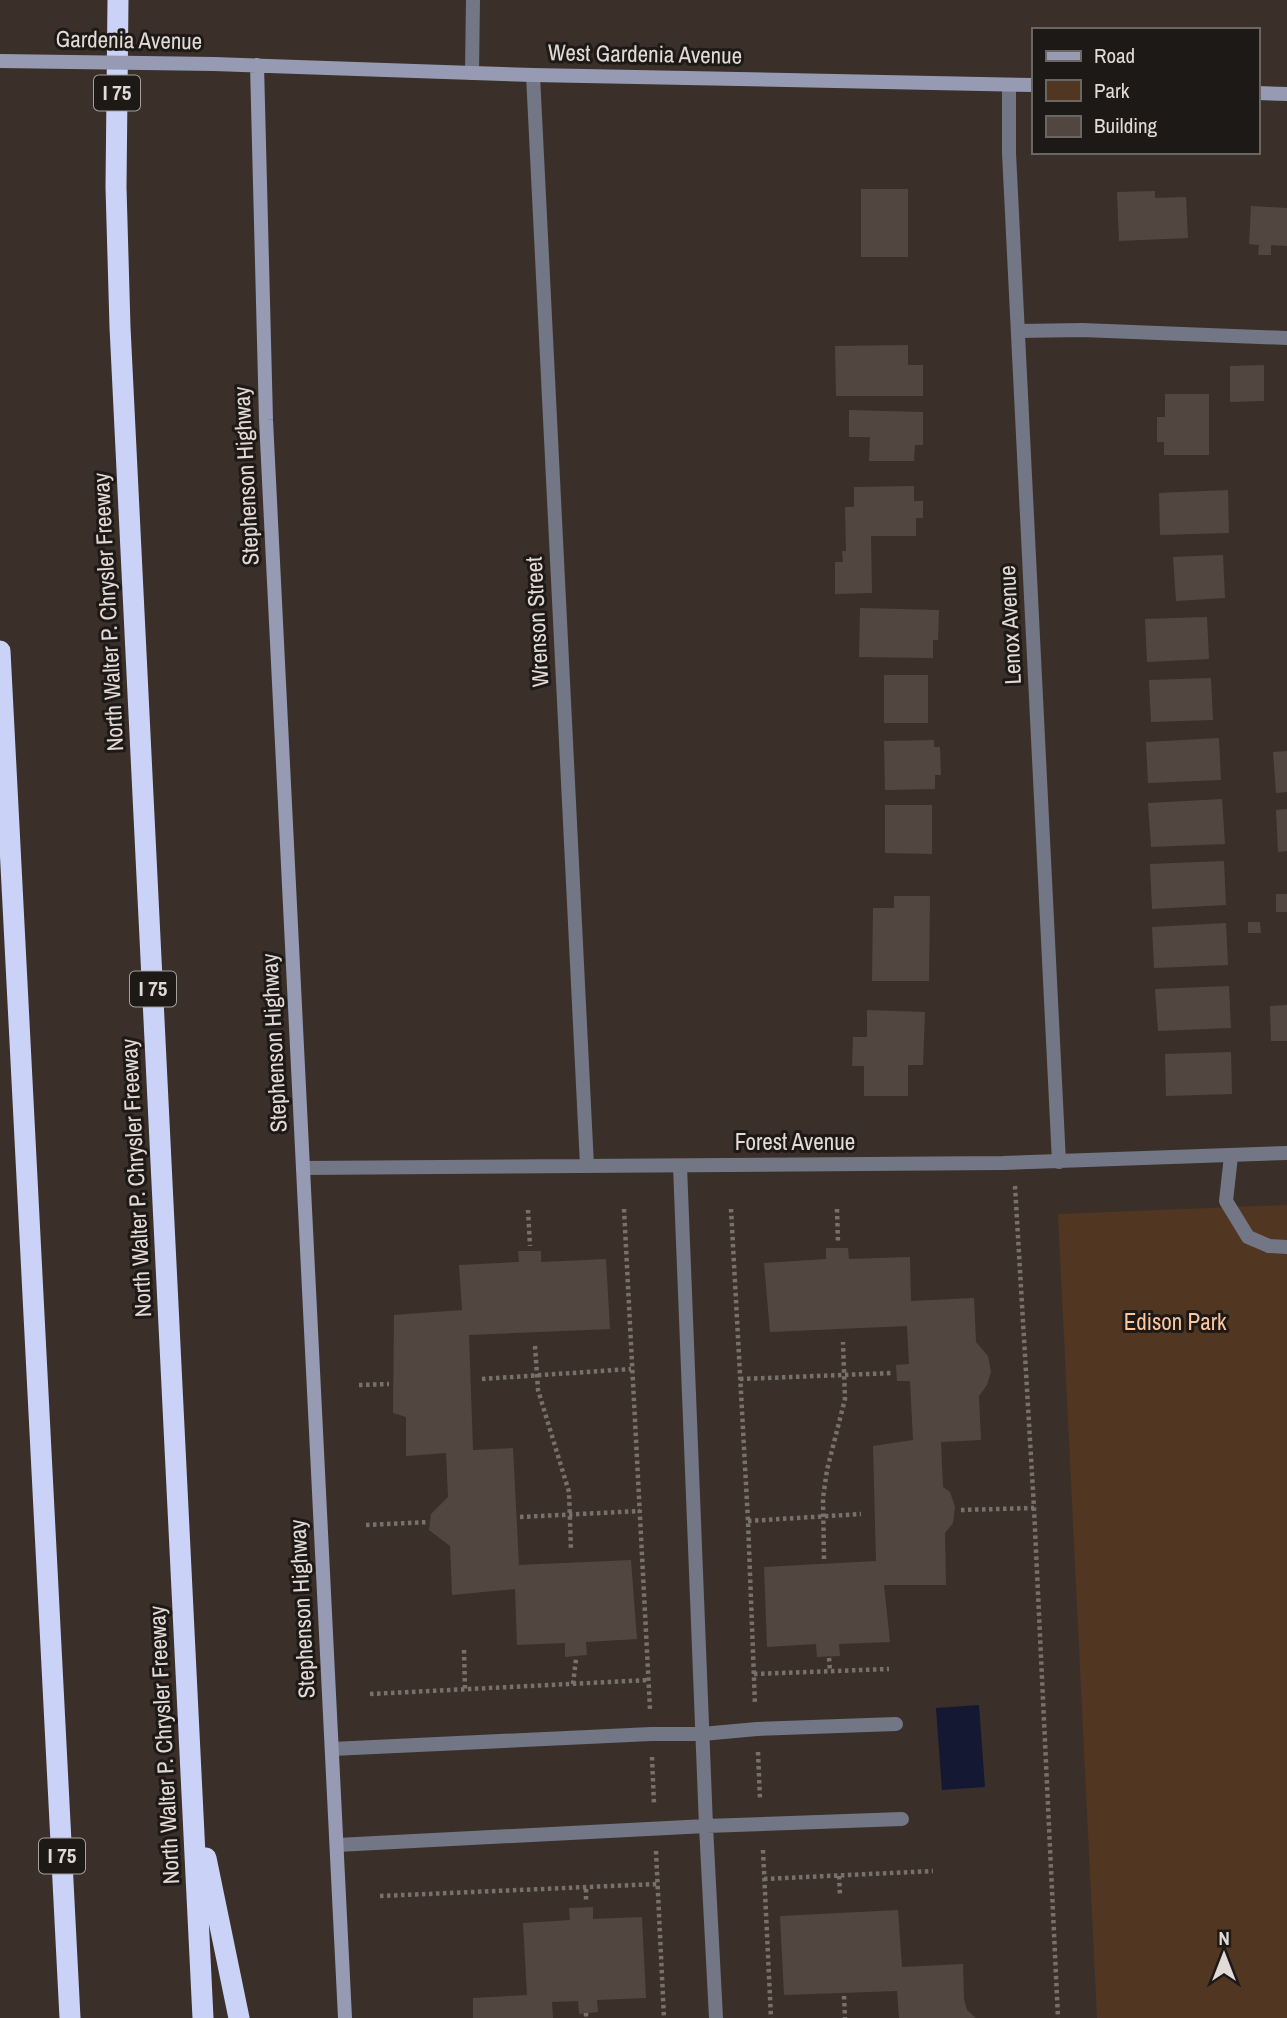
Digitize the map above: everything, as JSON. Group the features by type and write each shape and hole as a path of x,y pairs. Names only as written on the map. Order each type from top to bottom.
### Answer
{"highway":[{"name":"North Walter P. Chrysler Freeway","path":"118,0 116,187 120,327 203,2018"},
{"name":"I 75","path":"0,651 70,2018"},
{"path":"192,1791 239,2018"}],"main road":[{"name":"Gardenia Avenue","path":"0,61 257,65"},
{"name":"West Gardenia Avenue","path":"257,65 533,75 1032,85"},
{"name":"Stephenson Highway","path":"257,65 266,420 345,2018"},
{"path":"1259,93 1287,94"}],"street":[{"path":"472,73 473,0"},
{"name":"Wrenson Street","path":"533,75 587,1166"},
{"name":"Lenox Avenue","path":"1009,85 1009,153 1059,1162"},
{"path":"1018,331 1082,330 1287,338"},
{"name":"Forest Avenue","path":"303,1168 1059,1162 1287,1153"},
{"path":"1231,1156 1226,1201 1248,1237 1269,1246 1287,1247"},
{"path":"680,1166 716,2018"},
{"path":"332,1749 896,1724"},
{"path":"337,1845 902,1819"}],"path":[{"path":"1015,1185 1034,1508 1058,2018"},
{"path":"624,1209 650,1717"},
{"path":"732,1209 755,1713"},
{"path":"837,1209 838,1243"},
{"path":"528,1210 530,1246"},
{"path":"824,1559 823,1516 827,1470 845,1399 843,1342"},
{"path":"535,1346 536,1376 541,1400 569,1492 571,1550"},
{"path":"482,1379 632,1369"},
{"path":"740,1379 893,1373"},
{"path":"359,1385 389,1384"},
{"path":"961,1510 1034,1508"},
{"path":"520,1517 640,1511"},
{"path":"748,1521 861,1514"},
{"path":"366,1525 429,1522"},
{"path":"464,1650 465,1690"},
{"path":"829,1658 830,1671"},
{"path":"573,1684 576,1659"},
{"path":"754,1674 889,1668"},
{"path":"370,1693 649,1680"},
{"path":"758,1745 760,1808"},
{"path":"652,1749 654,1815"},
{"path":"762,1842 771,2018"},
{"path":"656,1846 664,2018"},
{"path":"764,1879 933,1871"},
{"path":"839,1876 840,1895"},
{"path":"380,1896 657,1885"},
{"path":"586,1889 586,1901"},
{"path":"844,1996 845,2018"}],"green space":[{"name":"Edison Park","path":"1287,1205 1287,2018 1097,2018 1058,1214"}],"water":[{"path":"979,1705 985,1787 942,1790 936,1708"}],"building":[{"path":"861,189 908,189 908,257 861,257"},
{"path":"1155,191 1155,198 1186,197 1188,238 1119,241 1117,192"},
{"path":"1251,206 1287,208 1287,246 1271,245 1271,255 1258,255 1259,245 1249,244"},
{"path":"908,345 908,365 923,365 923,396 836,396 835,346"},
{"path":"1264,365 1264,401 1230,402 1230,366"},
{"path":"1165,394 1209,394 1209,455 1164,455 1164,442 1157,442 1157,417 1165,417"},
{"path":"849,410 923,412 923,445 915,445 914,461 869,461 870,437 849,437"},
{"path":"914,486 914,501 923,501 923,518 916,518 916,536 871,536 872,593 835,594 835,562 843,562 842,551 846,551 845,507 854,507 854,487"},
{"path":"1228,490 1229,533 1160,535 1159,493"},
{"path":"1223,555 1225,598 1176,601 1173,557"},
{"path":"860,608 939,610 938,640 933,640 933,658 859,657"},
{"path":"1207,617 1209,659 1147,662 1145,619"},
{"path":"884,675 928,675 928,723 884,723"},
{"path":"1211,678 1213,720 1151,722 1149,680"},
{"path":"1219,738 1221,780 1148,783 1146,742"},
{"path":"934,740 934,747 940,747 941,775 935,775 935,789 885,790 884,741"},
{"path":"1287,751 1287,792 1276,793 1273,752"},
{"path":"1222,799 1225,844 1151,847 1148,803"},
{"path":"885,805 932,805 932,854 885,853"},
{"path":"1287,809 1287,851 1278,852 1276,810"},
{"path":"1224,861 1226,905 1152,909 1150,864"},
{"path":"1276,894 1287,894 1287,912 1276,912"},
{"path":"894,896 930,896 929,981 872,981 873,908 894,908"},
{"path":"1248,922 1260,922 1261,933 1248,933"},
{"path":"1226,923 1228,965 1154,968 1152,927"},
{"path":"1229,986 1231,1028 1158,1031 1155,989"},
{"path":"1287,1005 1287,1041 1271,1041 1270,1006"},
{"path":"867,1010 925,1012 923,1065 908,1065 908,1096 864,1096 864,1066 852,1066 853,1037 867,1037"},
{"path":"1231,1052 1232,1094 1166,1096 1165,1054"},
{"path":"826,1248 848,1248 849,1259 910,1257 911,1301 974,1298 976,1342 988,1356 991,1372 987,1385 979,1396 981,1440 941,1442 943,1487 950,1492 955,1507 953,1523 945,1533 946,1585 884,1585 890,1642 839,1644 840,1656 817,1657 816,1644 767,1647 764,1567 876,1561 873,1446 913,1440 910,1381 897,1381 896,1365 909,1364 907,1326 770,1332 764,1263 826,1259"},
{"path":"518,1251 541,1251 541,1262 606,1259 610,1329 469,1335 473,1450 513,1448 519,1565 631,1560 637,1639 586,1642 587,1655 565,1657 565,1643 517,1645 515,1589 452,1595 450,1546 429,1530 431,1514 448,1497 446,1453 406,1456 406,1417 393,1413 394,1315 462,1310 459,1265 519,1262"},
{"path":"593,1907 593,1919 642,1917 646,1998 597,2000 598,2012 579,2014 578,2001 552,2002 553,2018 473,2018 473,1998 527,1995 523,1923 570,1920 569,1908"},
{"path":"898,1910 902,1967 963,1964 964,1999 967,2010 976,2018 899,2018 897,1991 784,1995 780,1916"}]}
